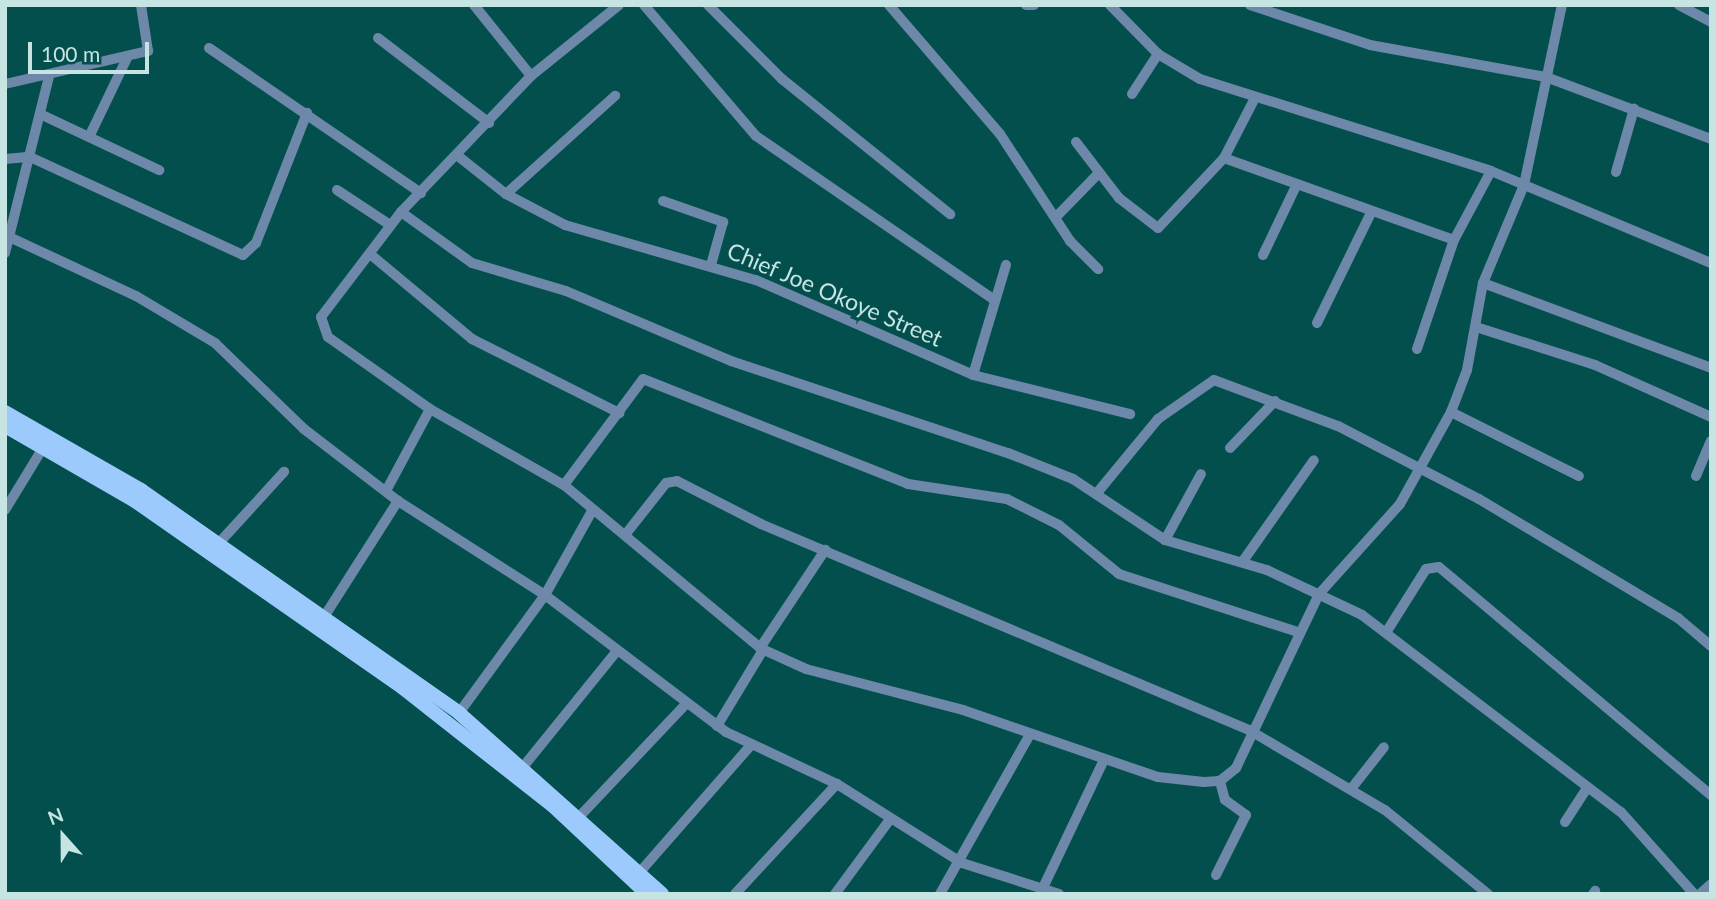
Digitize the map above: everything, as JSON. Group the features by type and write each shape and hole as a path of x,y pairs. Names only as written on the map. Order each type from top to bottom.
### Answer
{"main road":[{"path":"5,412 141,490 459,713 523,767 662,894"},
{"path":"5,426 44,446 403,688 553,806 647,894"}],"street":[{"path":"5,84 50,77 127,58 150,46 141,5"},
{"path":"474,5 531,76"},
{"path":"644,5 756,136 996,300"},
{"path":"708,5 782,79 950,214"},
{"path":"888,5 1000,134 1056,217 1098,269"},
{"path":"1026,5 1034,5"},
{"path":"1110,5 1157,54 1200,79 1491,172 1711,263"},
{"path":"1250,5 1370,45 1546,77 1711,139"},
{"path":"617,6 531,76 458,156 401,212 321,317 322,326 353,359 430,409 564,485 761,649 806,669 1030,734 1104,760 1167,778 1220,781 1236,768 1249,730 1319,594 1422,474 1451,412 1476,327 1483,283 1524,185 1562,5"},
{"path":"1679,5 1711,22"},
{"path":"378,38 489,123"},
{"path":"209,48 421,193"},
{"path":"1132,94 1157,54"},
{"path":"90,135 127,58"},
{"path":"5,253 50,77"},
{"path":"506,194 615,96"},
{"path":"1076,142 1098,174 1158,228 1224,158 1255,98"},
{"path":"1616,172 1634,109"},
{"path":"5,159 30,157 243,255 256,243 307,113"},
{"path":"40,114 90,135 159,170"},
{"name":"Chief Joe Okoye Street","path":"458,156 506,194 565,225 711,265 973,375 1130,414"},
{"path":"1224,158 1371,213 1454,240"},
{"path":"1418,349 1454,240 1491,172"},
{"path":"1056,217 1098,174"},
{"path":"1263,255 1296,186"},
{"path":"337,190 390,225"},
{"path":"663,201 723,222 711,265"},
{"path":"401,212 472,263 566,290 732,360 1008,453 1097,493 1165,540 1243,561 1319,594 1387,631 1621,812 1694,894"},
{"path":"1317,323 1371,213"},
{"path":"8,235 215,343 303,429 398,502 545,595 685,705 717,726 837,784 962,863 1041,892 1059,894"},
{"path":"370,254 472,339 619,413"},
{"path":"973,375 1006,265"},
{"path":"1483,283 1711,368"},
{"path":"1476,327 1570,355 1711,417"},
{"path":"564,485 643,379 908,484 1007,499 1059,524 1119,574 1298,632"},
{"path":"1097,493 1158,419 1207,381 1275,401 1338,426 1422,474 1545,536 1678,618 1711,646"},
{"path":"1230,448 1275,401"},
{"path":"386,491 430,409"},
{"path":"1451,412 1579,477"},
{"path":"1696,476 1711,441"},
{"path":"5,510 44,446"},
{"path":"1243,561 1314,460"},
{"path":"218,544 285,471"},
{"path":"1165,540 1201,474"},
{"path":"625,535 672,479 825,550 1249,730 1352,789 1488,894"},
{"path":"324,617 398,502"},
{"path":"459,713 545,595 593,509"},
{"path":"717,726 761,649 825,550"},
{"path":"1387,631 1426,569 1436,565 1711,795"},
{"path":"523,767 617,651"},
{"path":"579,817 685,705"},
{"path":"940,894 962,863 1030,734"},
{"path":"639,873 752,744"},
{"path":"1352,789 1384,747"},
{"path":"1041,892 1104,760"},
{"path":"1216,875 1246,815 1226,800 1220,781"},
{"path":"735,894 837,784"},
{"path":"1565,822 1587,788"},
{"path":"835,894 891,818"},
{"path":"1700,894 1711,884"}]}
